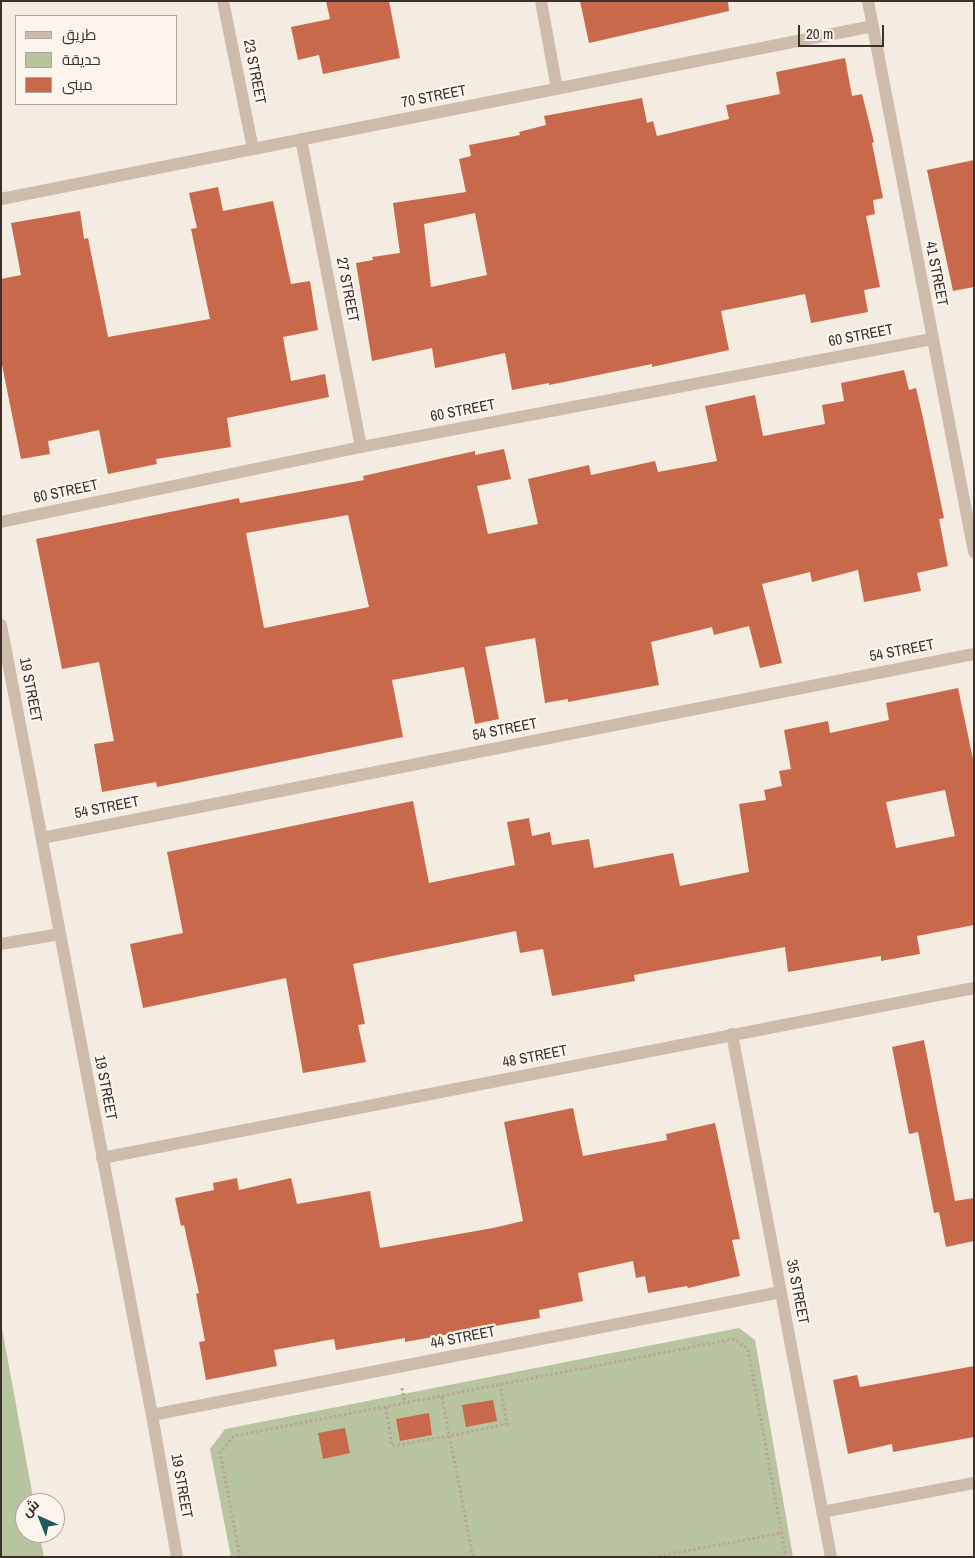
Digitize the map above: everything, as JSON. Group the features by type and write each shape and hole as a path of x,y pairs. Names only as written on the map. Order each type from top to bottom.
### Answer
{"street":[{"name":"23 STREET","path":"223,1 253,149"},
{"path":"541,1 557,88"},
{"name":"41 STREET","path":"868,1 932,339 970,513 974,552"},
{"name":"70 STREET","path":"1,199 873,26"},
{"name":"27 STREET","path":"301,139 361,447"},
{"name":"60 STREET","path":"1,522 361,447 932,339"},
{"name":"19 STREET","path":"1,625 7,691 42,838 152,1415 176,1557"},
{"name":"54 STREET","path":"42,838 974,654"},
{"path":"1,944 60,934"},
{"name":"48 STREET","path":"102,1158 974,988"},
{"name":"35 STREET","path":"732,1034 831,1557"},
{"name":"44 STREET","path":"152,1415 781,1292"},
{"path":"822,1512 974,1483"}],"path":[{"path":"240,1557 220,1453 234,1436 734,1339 748,1349 786,1557"},
{"path":"386,1407 392,1446 449,1436 507,1424 500,1385"},
{"path":"442,1397 472,1557"},
{"path":"654,1557 782,1533"}],"green space":[{"path":"1,1323 32,1493 15,1493 15,1543 41,1543 44,1557 1,1557"},
{"path":"739,1328 755,1340 793,1557 231,1557 210,1449 225,1429"}],"building":[{"path":"326,1 389,1 400,58 323,74 319,55 298,60 291,27 330,19"},
{"path":"580,1 728,1 729,11 589,43"},
{"path":"845,58 852,96 862,94 874,142 872,143 883,198 873,200 875,214 866,216 880,287 864,290 868,312 811,323 805,294 721,311 729,350 652,367 652,364 549,385 549,383 512,390 505,353 435,368 432,348 372,361 356,263 373,260 372,257 400,253 393,203 466,192 459,159 471,156 469,145 520,135 519,132 546,125 544,116 642,98 647,123 653,121 657,136 729,119 726,105 780,94 776,72","holes":["475,213 487,275 431,287 424,224"]},
{"path":"974,160 974,287 953,291 927,170"},
{"path":"218,187 223,211 273,201 291,284 310,281 318,330 283,337 291,381 325,374 329,397 227,418 231,447 156,459 157,464 108,474 99,430 48,441 50,454 21,459 1,360 1,279 21,275 11,223 80,211 84,239 88,238 108,337 210,319 191,229 197,228 189,193"},
{"path":"904,370 909,390 916,388 944,518 939,519 948,566 917,573 921,591 864,602 858,570 812,582 810,572 762,584 782,663 760,668 749,626 714,635 712,627 651,642 659,685 568,702 568,699 545,703 535,638 485,647 499,719 475,724 464,667 392,680 403,737 157,787 156,782 102,792 94,744 114,741 99,662 62,669 36,539 239,498 240,503 364,480 363,476 475,451 475,455 504,449 511,479 477,486 488,534 538,524 528,479 589,465 591,475 655,461 658,472 717,461 705,406 755,395 763,436 825,424 822,405 844,401 841,383","holes":["348,515 369,607 264,628 246,533"]},
{"path":"958,688 974,764 974,925 917,936 920,954 881,961 881,956 788,972 785,947 634,975 635,981 552,996 543,949 520,953 516,931 353,964 365,1024 358,1025 366,1062 303,1073 286,978 143,1008 130,944 183,933 167,852 413,801 429,883 515,865 507,822 529,818 532,836 550,832 552,845 589,839 594,868 673,853 680,886 749,872 739,804 766,800 764,790 782,786 779,771 791,769 784,730 828,721 830,733 889,720 886,703","holes":["945,790 955,836 896,848 886,802"]},
{"path":"924,1040 955,1201 974,1198 974,1241 946,1247 939,1212 934,1213 918,1132 909,1134 892,1047"},
{"path":"573,1108 583,1156 667,1140 666,1134 715,1123 740,1239 732,1240 740,1276 688,1288 687,1286 648,1293 645,1276 636,1278 633,1261 578,1273 583,1301 539,1310 540,1318 405,1342 405,1338 336,1350 334,1339 274,1350 277,1366 206,1380 199,1342 205,1341 196,1294 199,1293 184,1225 181,1226 175,1198 214,1190 213,1183 237,1178 239,1190 291,1178 297,1204 370,1191 380,1248 493,1228 523,1221 504,1122"},
{"path":"974,1366 974,1437 893,1452 892,1444 848,1454 833,1380 857,1375 860,1387"},
{"path":"493,1400 497,1421 466,1427 462,1405"},
{"path":"429,1413 432,1435 400,1441 396,1419"},
{"path":"345,1428 350,1453 323,1459 318,1433"}]}
